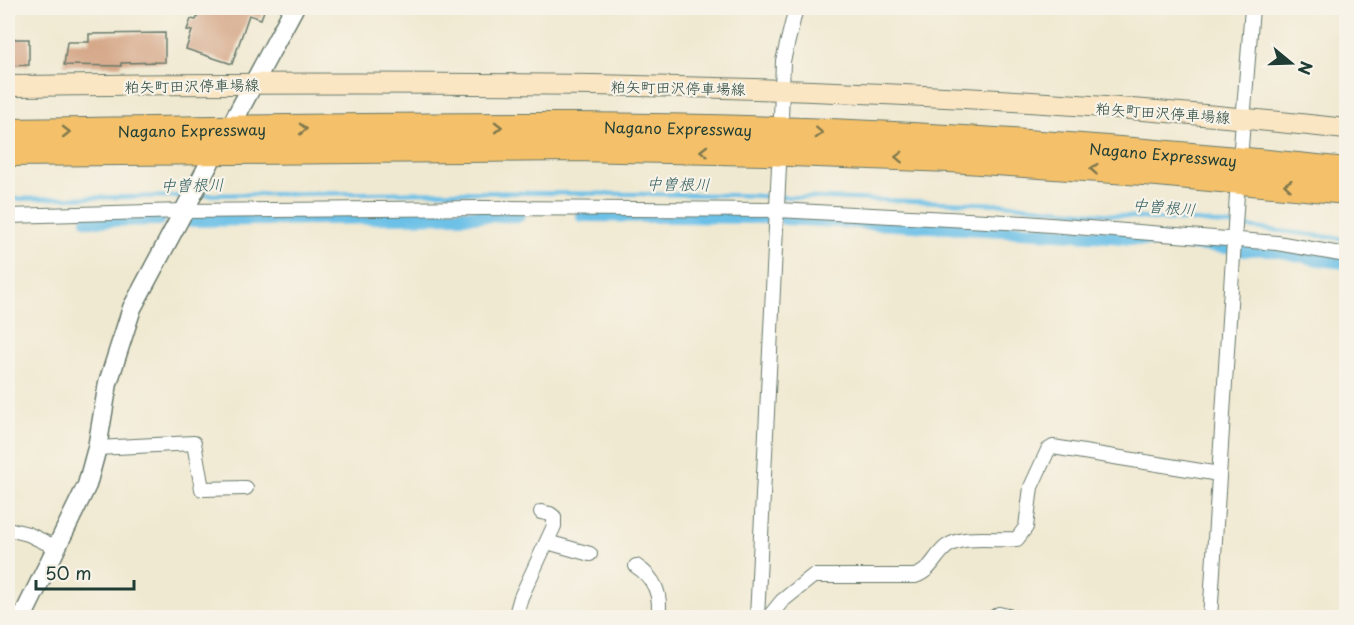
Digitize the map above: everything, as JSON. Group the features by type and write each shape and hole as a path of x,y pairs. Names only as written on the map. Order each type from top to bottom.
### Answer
{"highway":[{"name":"Nagano Expressway","path":"8,132 574,126 765,130 964,140 1163,154 1347,171"},
{"name":"Nagano Expressway","path":"8,153 561,148 764,152 950,159 1169,174 1347,191"}],"main road":[{"name":"粕矢町田沢停車場線","path":"8,86 494,83 782,89 922,95 1244,118 1347,129"}],"street":[{"path":"235,118 294,8"},
{"path":"781,118 783,61 795,8"},
{"path":"1241,147 1252,8"},
{"path":"22,618 87,485 97,448 108,383 132,308 210,162"},
{"path":"757,618 779,166"},
{"path":"1210,618 1238,194"},
{"path":"8,216 183,211 472,208 777,210 1025,223 1277,243 1347,255"},
{"path":"97,448 194,443 202,489 246,489"},
{"path":"768,618 782,601 813,576 915,576 928,570 946,547 961,540 1017,539 1026,527 1028,495 1048,450 1053,447 1219,474"},
{"path":"515,618 521,597 554,526 554,518 550,514 540,512"},
{"path":"8,529 28,534 57,548"},
{"path":"547,542 590,554"},
{"path":"636,566 654,582 659,595 657,618"},
{"path":"993,618 999,614 1017,618"}],"building":[{"path":"201,8 265,8 261,19 249,15 232,64 186,49 192,31 187,30 191,19 196,20"},
{"path":"165,33 165,62 121,63 121,66 64,65 67,42 89,42 89,34"},
{"path":"11,39 29,39 29,65 10,66"}],"waterway":[{"name":"中曽根川","path":"197,195 453,192 733,195 1003,204 1153,219 1197,221 1346,239"},
{"name":"中曽根川","path":"8,199 187,196"},
{"path":"190,220 518,215"},
{"path":"582,215 769,217"},
{"path":"785,218 1111,236 1226,247"},
{"path":"88,220 159,219"},
{"path":"1244,250 1268,249 1346,262"}]}
